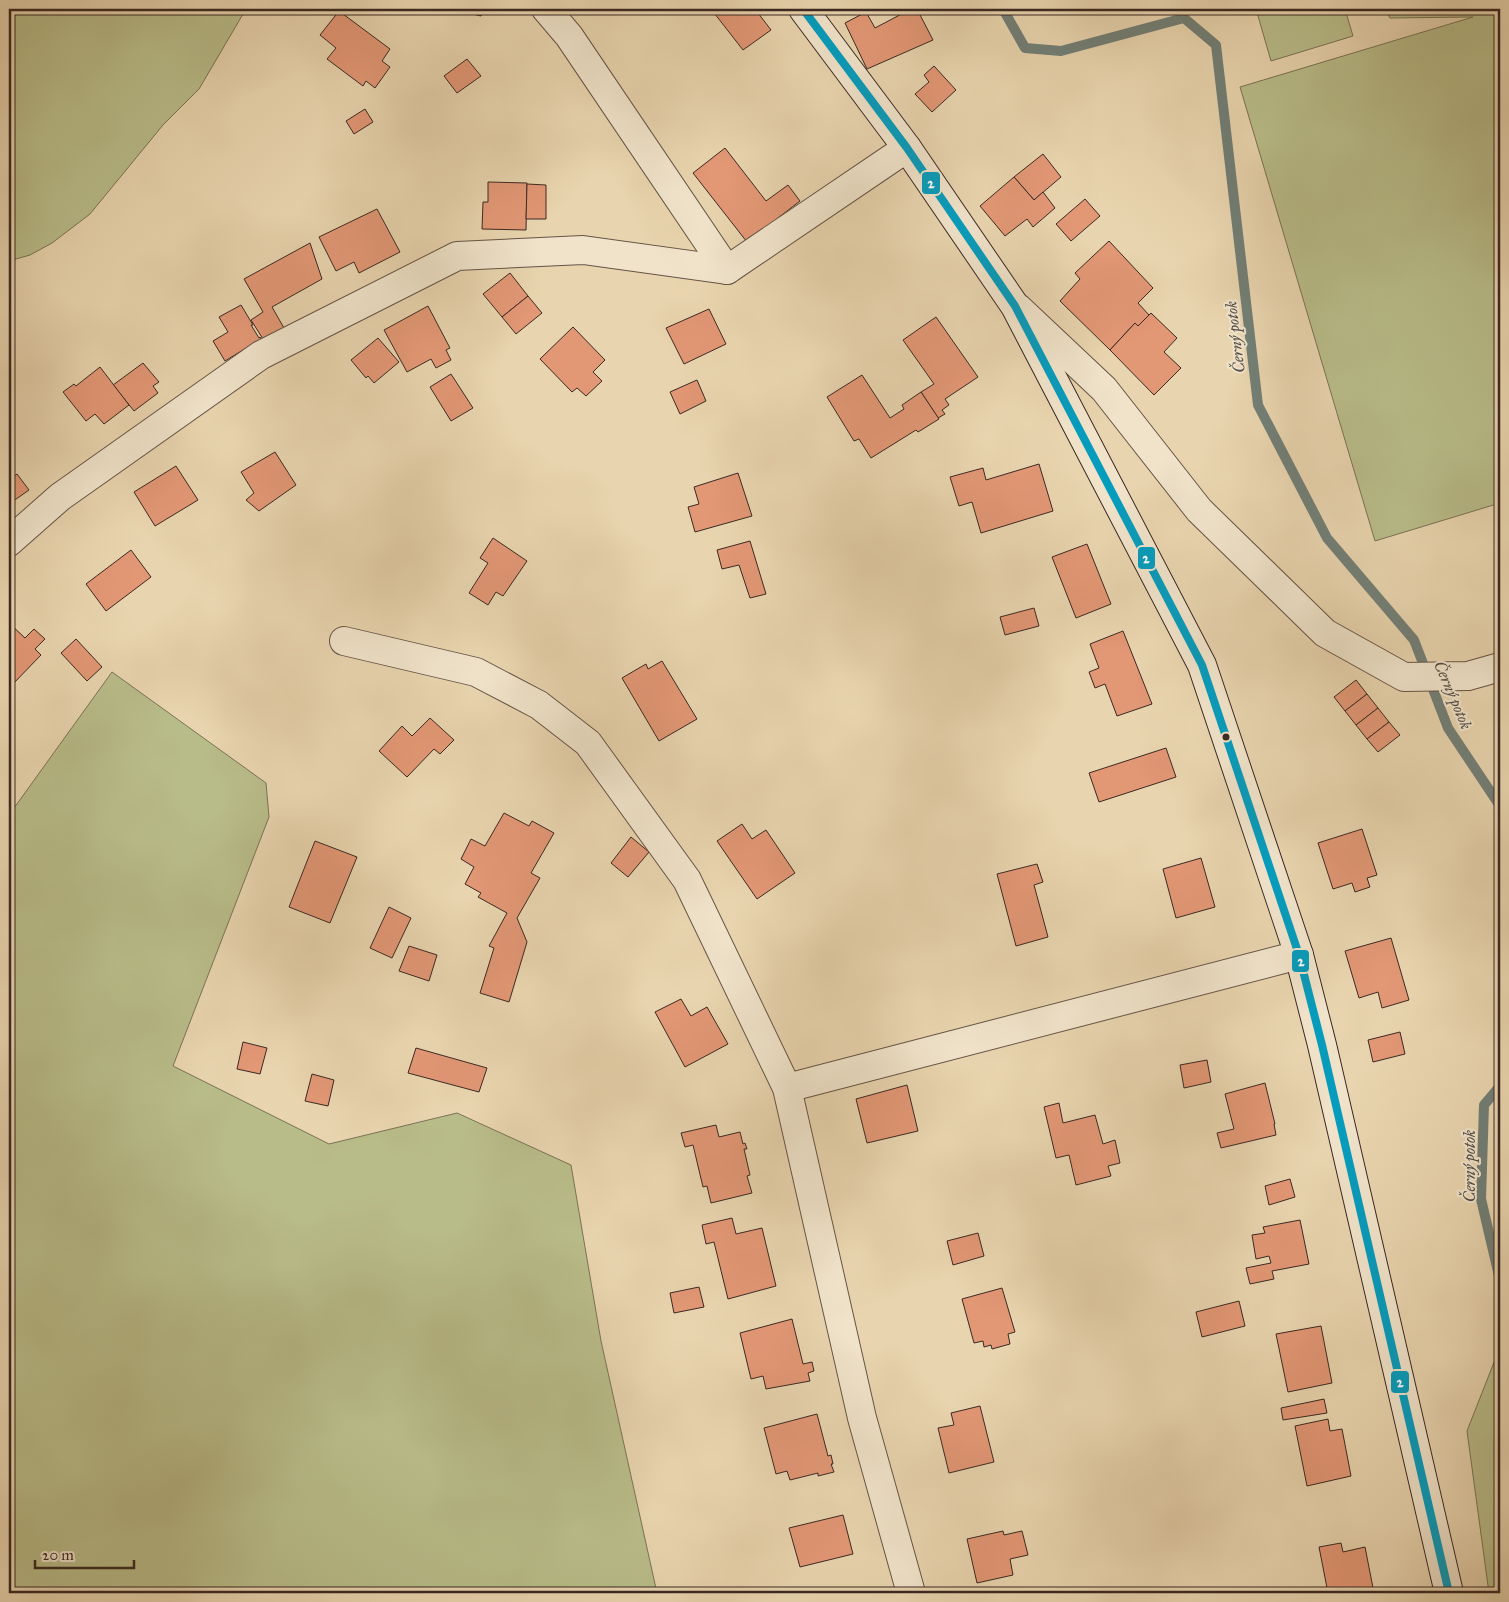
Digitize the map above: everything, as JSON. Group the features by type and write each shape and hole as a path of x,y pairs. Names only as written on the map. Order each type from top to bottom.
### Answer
{"street":[{"path":"546,9 569,36 727,270"},
{"path":"803,9 907,148 1015,306 1202,665 1299,955 1322,1045 1449,1593"},
{"path":"9,542 60,497 261,354 457,256 583,250 727,270 907,148"},
{"path":"1015,306 1104,388 1199,510 1325,633 1404,677 1468,676 1500,666"},
{"path":"344,641 476,672 539,705 588,743 687,880 787,1088 862,1418 911,1593"},
{"path":"787,1088 1299,955"}],"green space":[{"path":"9,9 246,9 199,89 163,125 90,214 52,243 30,255 9,261"},
{"path":"1256,9 1345,9 1353,36 1271,61"},
{"path":"1385,9 1500,9 1500,503 1375,541 1240,87 1473,17 1390,18"},
{"path":"112,672 266,783 269,817 173,1066 329,1144 457,1113 571,1165 601,1341 657,1593 9,1593 9,815"},
{"path":"1500,1347 1500,1593 1489,1593 1467,1431"}],"building":[{"path":"452,9 483,9 481,16"},
{"path":"711,9 755,9 771,30 743,50"},
{"path":"911,9 917,9 933,40 867,69 845,23 866,12 875,28"},
{"path":"339,11 390,49 382,61 390,67 375,88 366,81 363,86 327,59 336,48 320,35"},
{"path":"467,59 481,76 457,93 444,76"},
{"path":"934,66 956,90 932,112 915,94 929,82 924,75"},
{"path":"365,109 373,122 354,134 346,121"},
{"path":"725,148 766,201 788,185 800,201 747,242 693,173"},
{"path":"1043,154 1061,177 1034,200 1014,177"},
{"path":"1014,177 1034,200 1043,192 1055,208 1033,227 1027,219 1005,236 980,206"},
{"path":"488,182 527,183 526,230 482,229 483,202 488,202"},
{"path":"527,184 546,185 546,219 526,219"},
{"path":"1085,199 1100,216 1071,241 1056,224"},
{"path":"377,209 400,252 359,273 354,262 336,271 319,237"},
{"path":"1109,241 1153,288 1138,303 1149,315 1138,326 1135,323 1110,350 1060,301 1080,279 1075,273"},
{"path":"310,243 322,279 272,307 284,328 263,339 251,320 263,312 244,279"},
{"path":"510,273 528,296 502,317 483,294"},
{"path":"528,296 542,313 516,334 502,317"},
{"path":"241,305 253,325 251,325 261,339 225,361 213,341 228,332 219,317"},
{"path":"428,306 450,348 446,350 451,360 436,368 431,359 407,372 384,330"},
{"path":"709,309 726,344 684,364 666,328"},
{"path":"1151,313 1177,338 1164,352 1181,368 1154,395 1110,350 1135,323 1138,326"},
{"path":"936,317 978,377 945,399 949,405 942,410 945,414 938,418 921,392 934,384 903,340"},
{"path":"573,327 605,360 593,372 602,381 586,396 577,388 572,392 540,359"},
{"path":"378,338 399,362 374,383 368,376 366,378 351,360"},
{"path":"143,363 159,382 153,386 158,393 134,411 113,385"},
{"path":"100,367 129,405 104,424 95,414 86,421 63,392 74,384 76,386"},
{"path":"451,374 473,408 451,421 430,387"},
{"path":"862,375 890,418 904,409 902,405 921,392 939,419 918,432 916,430 871,458 859,439 854,441 827,397"},
{"path":"697,380 706,401 680,414 670,392"},
{"path":"275,452 296,485 259,511 246,500 254,493 241,472"},
{"path":"1039,464 1053,511 981,533 972,502 959,506 950,477 983,468 986,480"},
{"path":"176,466 198,500 155,526 134,492"},
{"path":"738,473 752,516 695,532 688,507 699,504 694,487"},
{"path":"17,474 29,490 9,504 9,480"},
{"path":"493,538 527,561 503,596 496,592 488,605 469,593 488,563 480,558"},
{"path":"750,541 766,594 750,598 739,565 722,569 717,550"},
{"path":"1087,544 1111,604 1076,618 1052,557"},
{"path":"131,550 151,577 106,611 86,584"},
{"path":"1034,608 1039,626 1005,635 1000,617"},
{"path":"9,623 25,638 34,629 45,639 35,649 41,655 11,686 9,684"},
{"path":"1123,631 1152,704 1117,716 1105,684 1095,688 1089,672 1099,668 1090,644"},
{"path":"76,639 102,667 87,681 61,653"},
{"path":"662,661 697,719 659,741 622,678 646,664 648,669"},
{"path":"1356,680 1367,694 1345,711 1334,697"},
{"path":"1367,694 1378,708 1356,725 1345,711"},
{"path":"1378,708 1389,722 1367,739 1356,725"},
{"path":"430,718 454,740 440,754 434,749 407,777 379,751 402,726 412,736"},
{"path":"1389,722 1400,735 1378,752 1367,739"},
{"path":"1166,748 1176,777 1099,802 1089,773"},
{"path":"504,813 529,826 532,821 554,833 531,873 540,878 517,918 527,942 509,1002 480,993 494,948 489,946 507,913 478,897 481,893 465,884 474,867 461,859 471,839 485,846"},
{"path":"742,824 752,839 766,830 795,873 757,899 717,841"},
{"path":"1362,829 1377,875 1367,878 1370,887 1355,892 1352,883 1333,889 1318,843"},
{"path":"631,837 649,852 628,877 611,863"},
{"path":"315,841 357,857 330,923 289,907"},
{"path":"1201,858 1215,907 1176,918 1163,869"},
{"path":"1037,864 1043,882 1034,885 1048,937 1016,946 997,874"},
{"path":"389,907 411,918 392,958 370,948"},
{"path":"1391,938 1409,1000 1382,1008 1378,992 1359,998 1345,951"},
{"path":"409,946 437,955 429,981 399,971"},
{"path":"681,999 691,1016 707,1007 728,1044 685,1067 655,1012"},
{"path":"1400,1032 1405,1054 1373,1062 1368,1040"},
{"path":"243,1042 267,1048 260,1074 237,1069"},
{"path":"416,1048 487,1068 479,1092 408,1073"},
{"path":"1207,1060 1211,1082 1184,1088 1180,1065"},
{"path":"312,1074 334,1080 328,1106 305,1101"},
{"path":"1265,1083 1276,1135 1221,1148 1217,1133 1234,1129 1225,1094"},
{"path":"907,1085 918,1131 867,1143 856,1099"},
{"path":"1059,1103 1063,1123 1095,1115 1103,1144 1115,1140 1120,1163 1108,1166 1111,1176 1076,1185 1069,1155 1056,1158 1044,1107"},
{"path":"716,1125 719,1137 740,1132 743,1144 745,1143 747,1149 744,1149 750,1175 747,1176 752,1193 711,1203 707,1186 703,1187 693,1145 685,1147 681,1133"},
{"path":"1290,1179 1295,1197 1269,1205 1265,1186"},
{"path":"732,1218 736,1234 762,1228 776,1286 728,1299 714,1242 706,1244 702,1225"},
{"path":"1300,1220 1309,1264 1272,1271 1274,1279 1250,1284 1246,1268 1271,1263 1269,1256 1256,1259 1252,1235 1265,1233 1263,1227"},
{"path":"978,1233 984,1256 953,1265 947,1241"},
{"path":"699,1287 704,1307 674,1313 670,1293"},
{"path":"1002,1288 1015,1332 1008,1334 1010,1344 992,1349 991,1345 984,1347 983,1341 974,1343 962,1299"},
{"path":"1239,1301 1245,1326 1202,1337 1196,1312"},
{"path":"792,1319 803,1364 812,1362 814,1371 808,1373 810,1381 766,1389 763,1376 751,1379 740,1333"},
{"path":"1321,1326 1332,1383 1288,1392 1276,1334"},
{"path":"1324,1399 1327,1413 1283,1420 1281,1408"},
{"path":"980,1406 994,1462 949,1473 938,1428 954,1425 951,1413"},
{"path":"817,1414 828,1456 831,1455 833,1464 831,1464 834,1472 818,1476 818,1473 790,1480 787,1471 776,1474 764,1428"},
{"path":"1328,1419 1330,1431 1342,1429 1351,1476 1307,1486 1295,1426"},
{"path":"843,1515 853,1554 800,1567 789,1528"},
{"path":"1003,1531 1004,1535 1022,1531 1028,1555 1010,1559 1013,1575 977,1583 967,1539"},
{"path":"1341,1543 1343,1552 1365,1547 1374,1593 1328,1593 1319,1547"},
{"path":"1055,1590 1056,1593 1040,1593"}],"waterway":[{"name":"Černý potok","path":"1003,9 1025,48 1061,51 1184,18 1216,45 1258,405 1327,538 1414,640 1448,728 1500,806"},
{"name":"Černý potok","path":"1500,1086 1484,1105 1481,1199 1500,1280"}],"transit line":[{"name":"2","path":"803,9 907,148 1015,306 1202,665 1299,955 1322,1045 1449,1593"}]}
